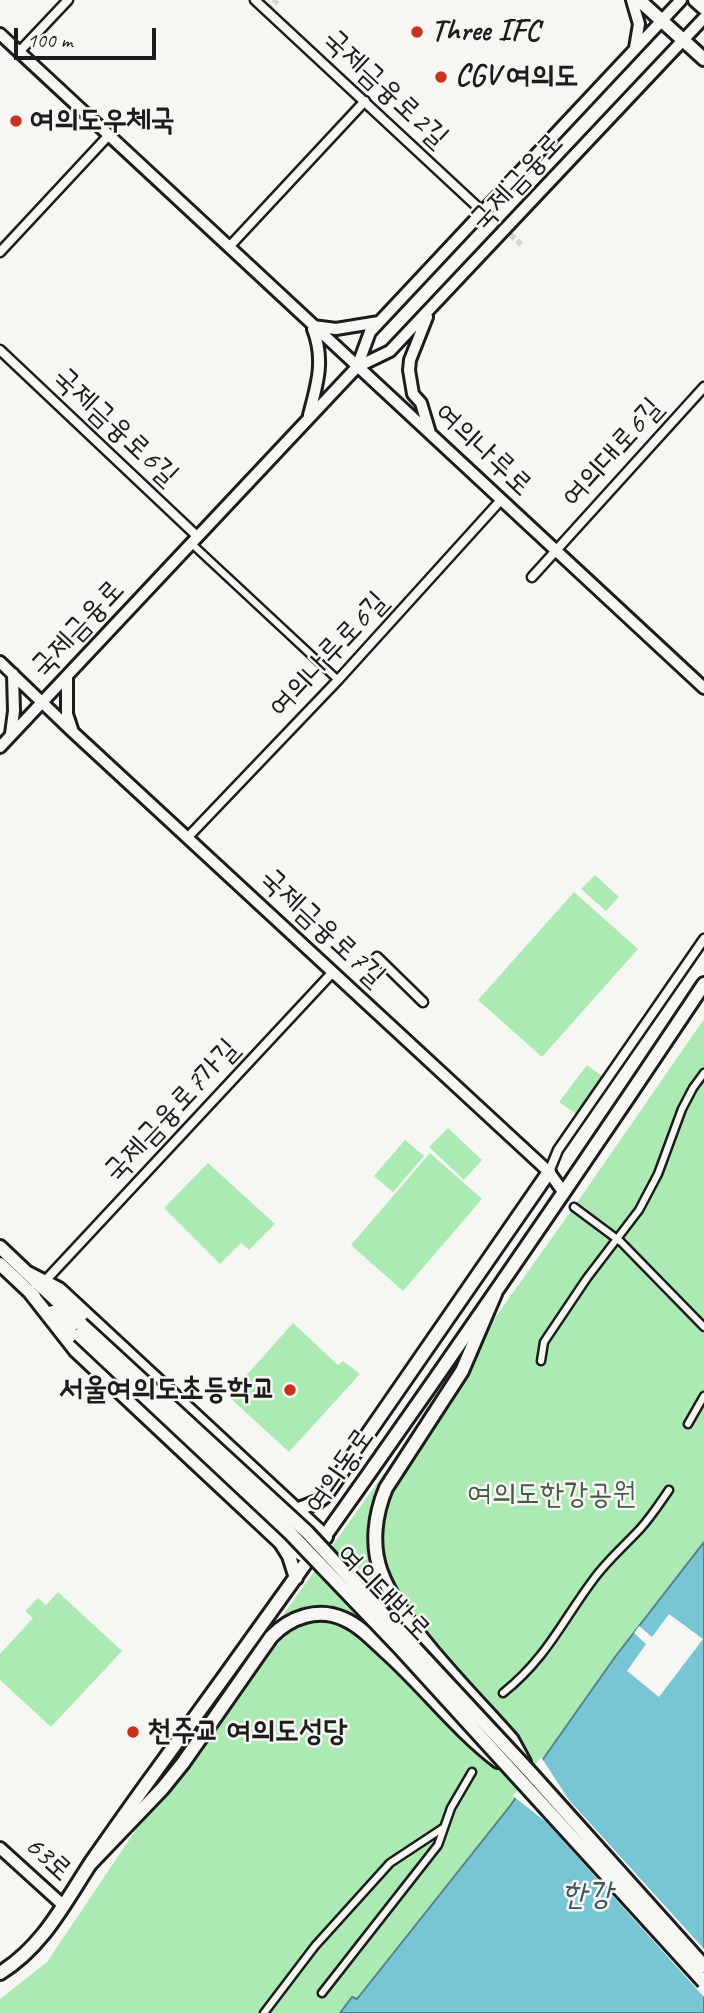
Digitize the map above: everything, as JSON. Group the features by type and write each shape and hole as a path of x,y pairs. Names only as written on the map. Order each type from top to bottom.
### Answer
{"main road":[{"path":"639,0 704,59"},
{"path":"695,0 704,8"},
{"name":"여의동로","path":"0,1973 19,1961 56,1919 91,1863 326,1537 495,1294 704,984"},
{"path":"296,1510 325,1496 549,1172"},
{"name":"여의대방로","path":"0,1247 80,1330 290,1533 398,1646 704,1982"},
{"name":"여의대방로","path":"0,1264 29,1291 80,1330"},
{"path":"26,1272 59,1289 326,1537"},
{"path":"29,1291 76,1350 281,1543 301,1554 312,1556"},
{"path":"495,1294 462,1371 397,1469 383,1496 375,1539 381,1570 404,1614 512,1740 529,1771"},
{"path":"80,1330 307,1532 529,1771 704,1966"},
{"path":"281,1543 289,1556 296,1578"},
{"path":"91,1863 176,1772 199,1743 265,1645 279,1629 304,1616 329,1614 355,1625 407,1671 473,1742 512,1772"}],"street":[{"path":"19,52 68,0"},
{"name":"국제금융로2길","path":"255,0 483,212"},
{"path":"632,0 639,24 635,48"},
{"name":"국제금융로","path":"357,367 370,332 681,0"},
{"name":"국제금융로","path":"0,747 357,367 390,351 428,313 704,18"},
{"name":"여의나루로","path":"0,34 704,688"},
{"path":"229,247 365,101"},
{"path":"0,253 109,135"},
{"path":"428,313 409,370 413,394 421,403 431,435"},
{"path":"308,419 320,371 318,341 312,326 336,328 380,322"},
{"name":"국제금융로6길","path":"0,350 195,540"},
{"name":"여의대로6길","path":"532,577 704,387"},
{"name":"여의나루로6길","path":"188,837 338,680 501,500"},
{"path":"195,540 338,680"},
{"name":"국제금융로7길","path":"0,662 549,1172 564,1193"},
{"path":"10,737 14,711 13,674"},
{"path":"67,676 67,714 73,732"},
{"path":"549,1172 558,1150 704,939"},
{"path":"377,957 423,1002"},
{"name":"국제금융로7가길","path":"45,1281 332,973"},
{"path":"541,1361 544,1342 648,1194 682,1109 704,1073"},
{"path":"574,1207 617,1239 704,1327"},
{"path":"688,1423 704,1396"},
{"path":"503,1693 538,1661 594,1577 643,1526 669,1490"},
{"path":"322,1993 438,1845 460,1790 472,1772"},
{"path":"264,2013 315,1946 390,1863 443,1828"},
{"name":"63로","path":"0,1848 64,1906"}],"green space":[{"path":"595,875 619,897 606,911 581,889"},
{"path":"574,892 638,949 542,1057 478,1000"},
{"name":"여의도한강공원","path":"704,1019 704,1542 615,1657 510,1806 357,2000 352,1998 340,2013 0,2013 0,1999 47,1962 238,1678 574,1207"},
{"path":"587,1065 606,1079 579,1116 559,1102"},
{"path":"448,1128 482,1160 464,1180 429,1147"},
{"path":"405,1140 424,1156 393,1192 374,1176"},
{"path":"430,1153 482,1199 403,1291 351,1245"},
{"path":"208,1163 275,1224 249,1250 241,1243 220,1264 164,1208"},
{"path":"293,1323 338,1365 343,1361 360,1374 289,1452 228,1396"},
{"path":"58,1592 122,1651 51,1727 0,1680 0,1654 33,1618 25,1611 38,1598 46,1605"}],"water":[{"name":"한강","path":"704,1542 704,2013 340,2013 352,1997 357,1999 510,1806 615,1657"}],"pier":[{"path":"669,1614 703,1639 659,1697 627,1671 646,1644 634,1633 639,1626 652,1637"},
{"path":"541,1757 569,1800 704,1949 704,1997 546,1822 513,1796"}],"tunnel":[{"path":"268,10 277,0"},
{"path":"484,210 523,246"}],"place":[{"name":"Three IFC","path":"417,32"},
{"name":"CGV 여의도","path":"441,77"},
{"name":"여의도우체국","path":"16,121"},
{"name":"서울여의도초등학교","path":"290,1390"},
{"name":"천주교 여의도성당","path":"133,1732"}]}
